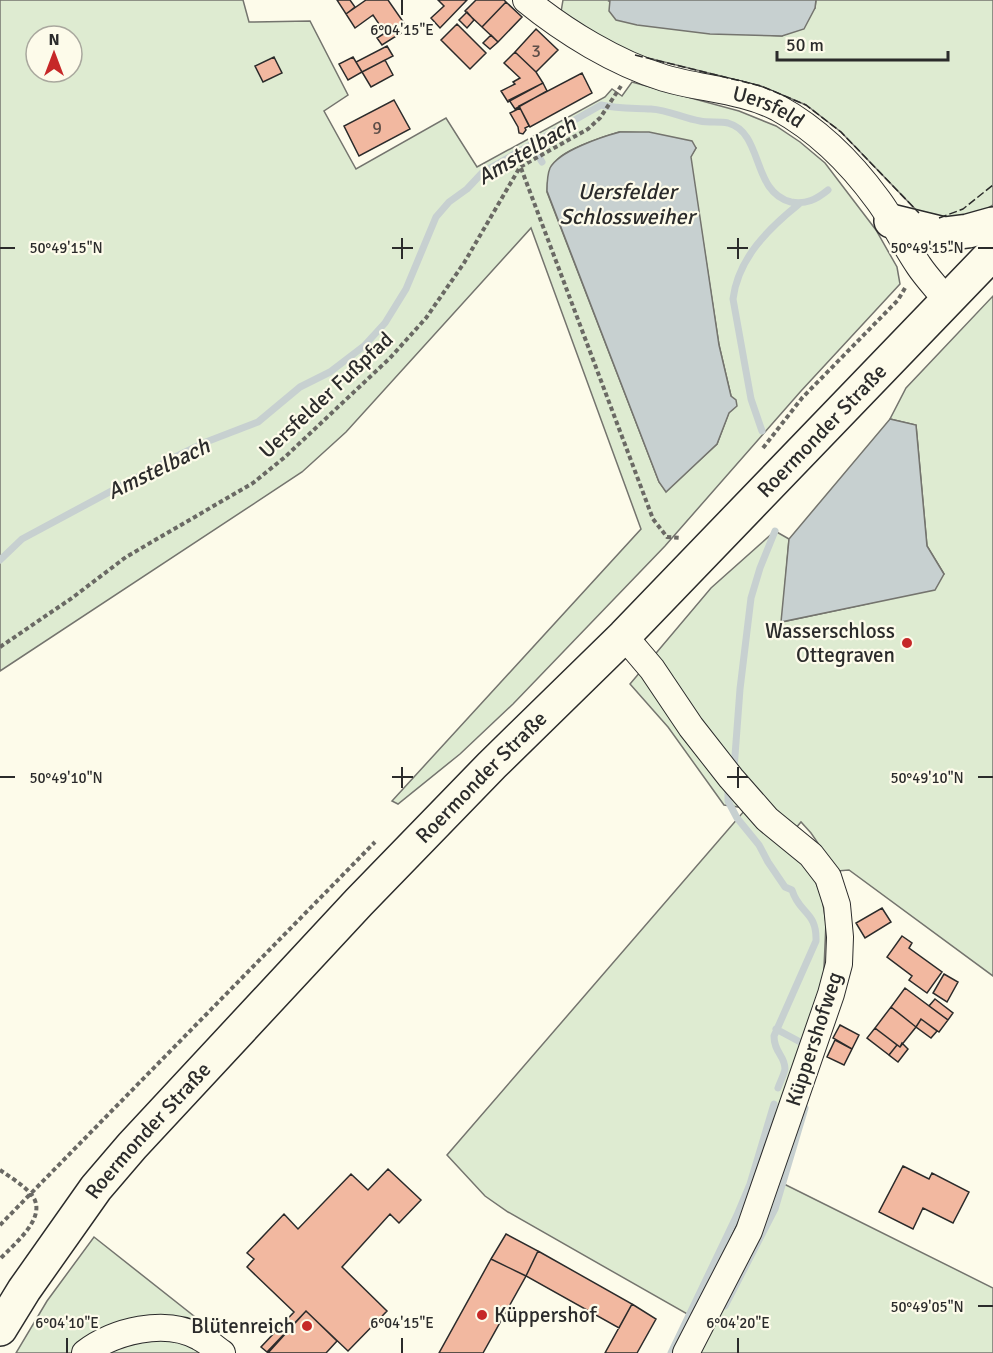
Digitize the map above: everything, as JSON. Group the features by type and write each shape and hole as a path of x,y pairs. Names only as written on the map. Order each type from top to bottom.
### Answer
{"main road":[{"path":"891,221 944,234 968,231 993,224"},
{"name":"Roermonder Straße","path":"0,1329 24,1290 96,1188 132,1146 367,894 492,765 624,636 993,253"}],"street":[{"name":"Uersfeld","path":"526,0 558,24 633,68 760,100 811,129 844,159 879,201 919,266 947,301"},
{"name":"Küppershofweg","path":"624,636 652,669 731,778 767,819 811,855 828,877 837,905 840,937 839,964 831,994 801,1075 749,1231 686,1353"},
{"path":"91,1349 123,1334 153,1328 175,1330 198,1336 222,1353"}],"path":[{"name":"Uersfelder Fußpfad","path":"0,647 72,598 126,557 253,483 285,457 390,358 426,318 464,263 520,167 588,129 608,106"},
{"path":"520,167 653,519 667,537 680,538"},
{"path":"763,449 802,398 898,300 919,266"},
{"path":"672,547 687,530"},
{"path":"0,1225 378,839"},
{"path":"0,1170 31,1193 36,1202 37,1215 0,1259"}],"green space":[{"path":"0,0 243,0 249,22 310,21 348,95 324,111 356,169 446,118 477,167 605,97 612,89 622,96 632,82 739,111 776,126 825,163 876,230 897,267 900,284 801,391 665,546 513,704 460,754 398,804 392,801 641,529 531,228 346,432 302,472 0,671","holes":["619,132 659,135 696,148 690,157 719,345 731,396 729,412 717,444 666,491 659,482 547,192 550,171 554,163 562,156 586,143"]},
{"path":"563,0 610,0 752,34 782,36 815,8 816,0 993,0 993,205 973,218 939,218 921,215 841,132 806,105 761,86 632,54 599,39 561,12"},
{"path":"993,296 993,976 849,870 837,871 801,822 785,841 745,808 724,805 668,727 630,684 711,588 775,531 789,539 782,622 871,603 944,574 927,546 916,425 890,419 906,388"},
{"path":"745,810 797,853 814,878 822,898 826,923 823,990 781,1120 696,1319 508,1212 485,1196 447,1155"},
{"path":"782,1183 993,1288 993,1353 694,1353"},
{"path":"94,1237 204,1324 202,1330 231,1353 16,1353 47,1301"}],"water":[{"path":"610,0 816,0 815,8 804,29 782,36 710,34 637,25 616,20 609,11"},
{"name":"Uersfelder Schlossweiher","path":"620,132 649,132 692,141 696,148 691,157 719,345 731,396 736,400 737,406 729,413 717,444 666,492 659,482 547,191 550,168 562,156 592,141"},
{"path":"890,419 916,425 927,546 944,574 935,590 781,622 789,539"}],"building":[{"path":"337,0 350,0 355,7 346,14"},
{"path":"366,0 388,0 404,23 397,27 401,33 382,45 377,38 385,33 373,15 355,28 346,14"},
{"path":"438,0 467,0 440,28 431,18 444,6"},
{"path":"476,0 504,0 506,2 482,27 465,11"},
{"path":"506,2 522,17 498,42 482,27"},
{"path":"467,12 474,20 467,28 459,20"},
{"path":"457,24 486,53 470,69 441,40"},
{"path":"536,29 558,50 536,72 515,52"},
{"path":"491,35 498,42 490,49 483,43"},
{"path":"387,46 393,56 362,72 356,62"},
{"path":"515,52 536,72 543,83 508,102 501,91 515,84 513,82 520,78 504,63"},
{"path":"274,57 282,73 263,82 255,66"},
{"path":"353,57 362,72 348,80 339,64"},
{"path":"385,60 393,75 371,87 362,72"},
{"path":"582,73 592,93 530,127 519,106"},
{"path":"543,83 547,91 515,109 509,100"},
{"path":"394,100 410,129 359,156 344,126"},
{"path":"520,108 529,126 525,128 523,134 519,133 510,113"},
{"path":"882,908 891,922 865,938 856,923"},
{"path":"902,936 912,943 909,948 942,972 927,993 909,980 912,976 887,957"},
{"path":"944,974 958,982 947,1002 933,993"},
{"path":"905,988 948,1020 939,1032 921,1019 916,1027 891,1007"},
{"path":"935,999 953,1013 948,1020 929,1006"},
{"path":"891,1007 916,1027 900,1047 875,1028"},
{"path":"921,1019 937,1031 931,1038 916,1027"},
{"path":"840,1025 859,1035 852,1049 833,1038"},
{"path":"875,1028 897,1045 889,1055 867,1038"},
{"path":"835,1040 852,1049 844,1065 827,1057"},
{"path":"902,1043 908,1049 898,1062 889,1055 897,1045 900,1047"},
{"path":"903,1166 929,1179 932,1173 969,1192 953,1223 923,1208 913,1229 879,1212"},
{"path":"388,1169 421,1200 399,1223 390,1214 342,1267 387,1311 348,1351 306,1311 267,1352 261,1347 294,1312 247,1267 254,1259 247,1253 284,1214 298,1229 351,1174 368,1190"},
{"path":"506,1234 538,1251 526,1276 491,1259"},
{"path":"538,1251 632,1304 619,1328 526,1276"},
{"name":"Küppershof","path":"491,1259 526,1276 483,1353 439,1353"},
{"path":"632,1304 656,1319 637,1353 605,1353"},
{"name":"Blütenreich","path":"306,1311 337,1341 326,1353 268,1353"}],"waterway":[{"name":"Amstelbach","path":"0,560 22,539 171,459 206,442 258,422 300,387 330,372 364,346 385,323 406,289 436,217 449,202 467,189 483,172 601,105 657,110 700,121 728,123 739,129 747,138 769,187 778,196 791,202 802,203 815,199 828,190"},
{"path":"532,145 542,162"},
{"path":"762,431 751,399 733,299 736,284 748,257 766,234 799,204"},
{"path":"734,769 740,689 751,598 775,531"},
{"path":"728,787 728,801 737,818 759,845 785,887 792,890 799,904 811,918 816,931 816,941 774,1036 774,1042 785,1064 784,1074 778,1088"},
{"path":"776,1029 802,1043"},
{"path":"671,1353 750,1184 774,1104"},
{"path":"725,1306 775,1209 805,1108"}],"fence":[{"path":"635,55 761,86 806,105 841,132 919,213"},
{"path":"939,218 963,209 993,185"}],"place":[{"name":"Wasserschloss Ottegraven","path":"907,643"},
{"name":"Küppershof","path":"482,1315"},
{"name":"Blütenreich","path":"307,1326"}]}
